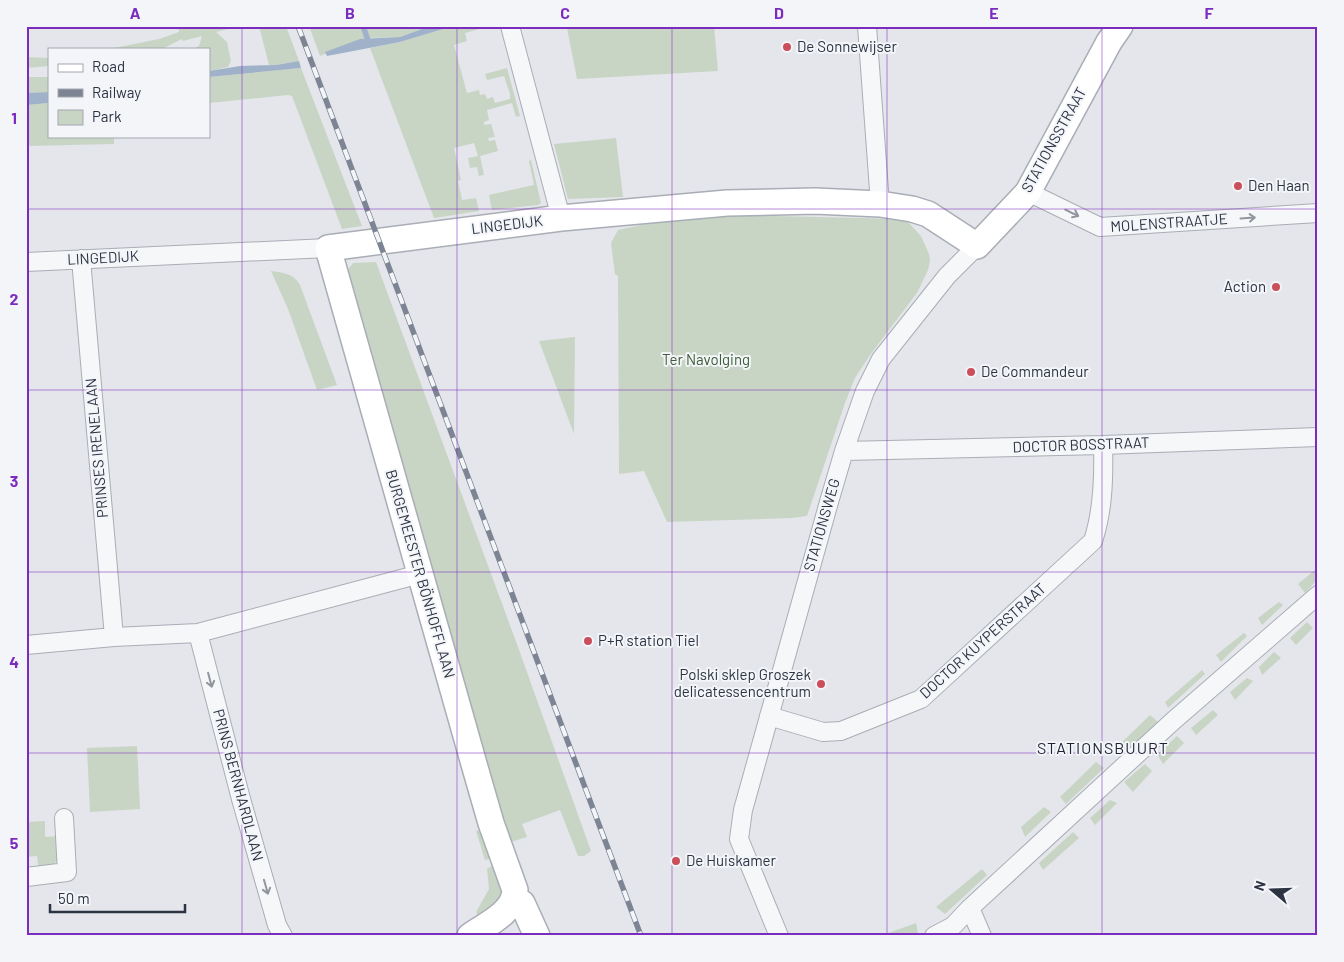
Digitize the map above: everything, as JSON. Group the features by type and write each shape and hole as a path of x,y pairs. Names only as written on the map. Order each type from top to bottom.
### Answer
{"street":[{"path":"510,26 561,218"},
{"path":"867,26 880,204"},
{"name":"STATIONSSTRAAT","path":"977,246 1028,192 1108,42 1120,26"},
{"name":"MOLENSTRAATJE","path":"1028,192 1100,227 1318,214"},
{"name":"LINGEDIJK","path":"26,262 328,248 561,218 727,203 815,200 880,204 912,209 928,214 977,246"},
{"name":"STATIONSWEG","path":"779,936 739,839 743,810 844,451 865,391 881,359 947,276 977,246"},
{"name":"BURGEMEESTER BÖNHOFFLAAN","path":"328,248 491,823 516,890 515,900"},
{"name":"PRINSES IRENELAAN","path":"81,259 114,636"},
{"name":"DOCTOR BOSSTRAAT","path":"844,451 1318,438"},
{"name":"DOCTOR KUYPERSTRAAT","path":"769,716 823,732 841,731 921,699 1093,542 1099,524 1104,474 1103,445"},
{"path":"26,645 114,636 198,632 420,574"},
{"path":"934,936 953,926 970,908 1173,721 1318,595"},
{"name":"PRINS BERNHARDLAAN","path":"198,632 241,799 277,925 283,936"},
{"path":"26,877 67,872 64,818"},
{"path":"470,936 506,911 515,900 522,902 537,936"},
{"path":"970,908 982,936"}],"green space":[{"path":"178,26 240,26 216,32 227,42 231,61 228,67 210,71 210,48 195,48 199,46 202,36 183,41 182,39 164,48 114,48 159,39 179,32"},
{"path":"259,26 286,26 299,61 269,65"},
{"path":"309,26 430,26 400,37 367,38 320,56"},
{"path":"453,26 490,26 465,33 467,41 454,45 467,93 479,90 480,95 485,94 487,99 493,97 495,103 510,99 504,76 487,80 485,74 507,68 520,116 516,117 512,103 487,110 489,120 484,122 484,125 491,124 495,137 488,138 489,141 495,140 498,151 480,156 484,175 479,176 477,167 470,168 468,158 478,156 474,143 454,148 461,180 458,181 462,200 476,198 479,211 434,218 370,48 400,42"},
{"path":"573,26 714,26 718,71 577,79 567,28"},
{"path":"26,57 48,58 48,66 26,68"},
{"path":"301,68 362,226 342,229 292,96 210,103 210,77"},
{"path":"26,77 48,77 48,92 26,93"},
{"path":"48,103 48,138 114,138 114,144 26,146 26,105"},
{"path":"616,138 623,197 568,199 554,144"},
{"path":"531,160 541,203 538,205 492,210 489,195 534,185 529,161"},
{"name":"Ter Navolging","path":"735,215 863,218 908,222 921,236 930,261 928,270 917,293 855,378 807,516 667,522 644,471 619,474 618,276 615,274 611,243 618,230 678,217"},
{"path":"376,262 591,851 584,856 578,856 560,810 522,824 527,837 511,842 503,820 347,271 353,263"},
{"path":"271,271 291,276 300,285 337,385 317,390 288,309"},
{"path":"575,337 574,434 539,341"},
{"path":"1315,570 1318,574 1318,579 1305,593 1298,584"},
{"path":"1279,602 1283,605 1262,625 1258,618"},
{"path":"1307,622 1313,628 1296,645 1290,638"},
{"path":"1244,633 1247,636 1221,662 1216,655"},
{"path":"1274,652 1281,658 1262,675 1259,667"},
{"path":"1202,670 1205,674 1168,708 1165,702"},
{"path":"1247,678 1253,681 1235,700 1230,692"},
{"path":"1213,710 1218,715 1196,735 1191,728"},
{"path":"1150,715 1158,722 1127,752 1119,745"},
{"path":"1177,736 1184,743 1163,764 1157,754"},
{"path":"137,746 140,809 90,812 87,748"},
{"path":"1096,762 1104,768 1066,804 1060,797"},
{"path":"1145,764 1152,771 1133,792 1124,782"},
{"path":"1110,800 1117,803 1095,825 1090,818"},
{"path":"1044,807 1051,812 1025,837 1021,827"},
{"path":"45,821 45,837 59,836 59,858 53,865 39,870 37,856 26,857 26,822"},
{"path":"485,829 493,858 485,860 476,831"},
{"path":"1073,832 1079,838 1043,870 1039,863"},
{"path":"496,863 501,883 501,895 479,917 476,912 489,889 487,869"},
{"path":"982,869 987,875 945,914 936,907"},
{"path":"916,923 918,933 910,936 880,936"}],"water":[{"path":"430,26 453,26 400,42 327,56 325,52 360,39 400,37"},
{"path":"299,61 301,68 210,77 210,71 240,66 276,65"},
{"path":"48,92 48,103 26,105 26,93"}],"waterway":[{"path":"363,26 369,43"}],"railway":[{"path":"298,26 641,936"}],"place":[{"name":"De Sonnewijser","path":"787,47"},
{"name":"Den Haan","path":"1238,186"},
{"name":"Action","path":"1276,287"},
{"name":"De Commandeur","path":"971,372"},
{"name":"P+R station Tiel","path":"588,641"},
{"name":"Polski sklep Groszek delicatessencentrum","path":"821,684"},
{"name":"De Huiskamer","path":"676,861"}],"district":[{"name":"STATIONSBUURT","path":"1103,748"}]}
